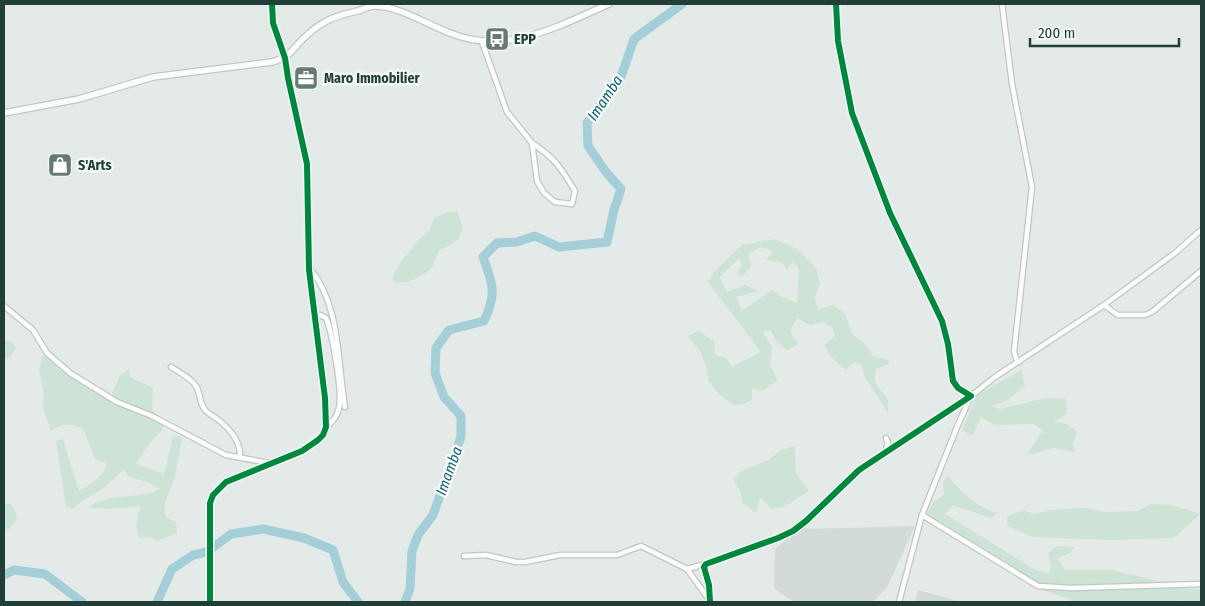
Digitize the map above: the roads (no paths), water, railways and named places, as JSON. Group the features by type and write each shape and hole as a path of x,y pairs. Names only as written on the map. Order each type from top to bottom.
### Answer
{"street":[{"path":"210,602 210,503 213,495 220,486 234,477 302,451 323,435 326,427 325,398 309,267 307,164 288,78 286,58 273,23 272,4"},
{"path":"4,113 79,99 153,77 272,62 286,58 307,35 330,18 387,4"},
{"path":"380,6 403,12 464,38 482,42 500,42 550,30 609,4"},
{"path":"836,4 838,41 852,114 890,213 942,321 948,344 953,381 958,388 971,396"},
{"path":"1002,4 1012,84 1032,187 1014,352 1019,362"},
{"path":"482,42 507,112 532,143 551,156 566,177 575,191 572,204 555,202 544,193 537,181 532,143"},
{"path":"687,569 706,564 793,531 859,470 1104,305 1175,253 1201,230"},
{"path":"309,267 320,283 333,318 346,407"},
{"path":"1104,305 1118,315 1145,315 1152,312 1201,271"},
{"path":"4,306 33,330 47,353 70,373 117,402 152,416 226,455 269,463"},
{"path":"315,316 320,315 326,318 331,332 340,393 340,407 335,420 326,427"},
{"path":"171,366 191,380 197,387 202,406 232,434 240,450 240,457"},
{"path":"899,602 922,516 971,396"},
{"path":"885,453 888,443 886,438"},
{"path":"922,516 1038,586 1072,588 1201,584"},
{"path":"464,556 486,555 516,562 525,562 560,555 616,555 641,546 687,569 710,602"},
{"path":"706,564 704,567 709,585 710,602"}],"waterway":[{"name":"Imamba","path":"405,602 410,589 412,551 418,535 433,515 461,437 461,416 444,397 435,373 436,348 449,330 484,321 491,303 492,289 483,257 497,243 517,242 535,236 559,247 607,242 621,189 606,172 588,146 587,123 619,83 634,39 682,4"},
{"name":"Imamba","path":"157,602 172,569 193,555 207,552 231,534 263,529 304,538 333,550 343,582 358,602"},
{"name":"Imamba","path":"4,575 14,570 45,574 82,602"}],"place":[{"name":"EPP","path":"497,39"},
{"name":"Maro Immobilier","path":"306,78"},
{"name":"S'Arts","path":"60,165"}]}
